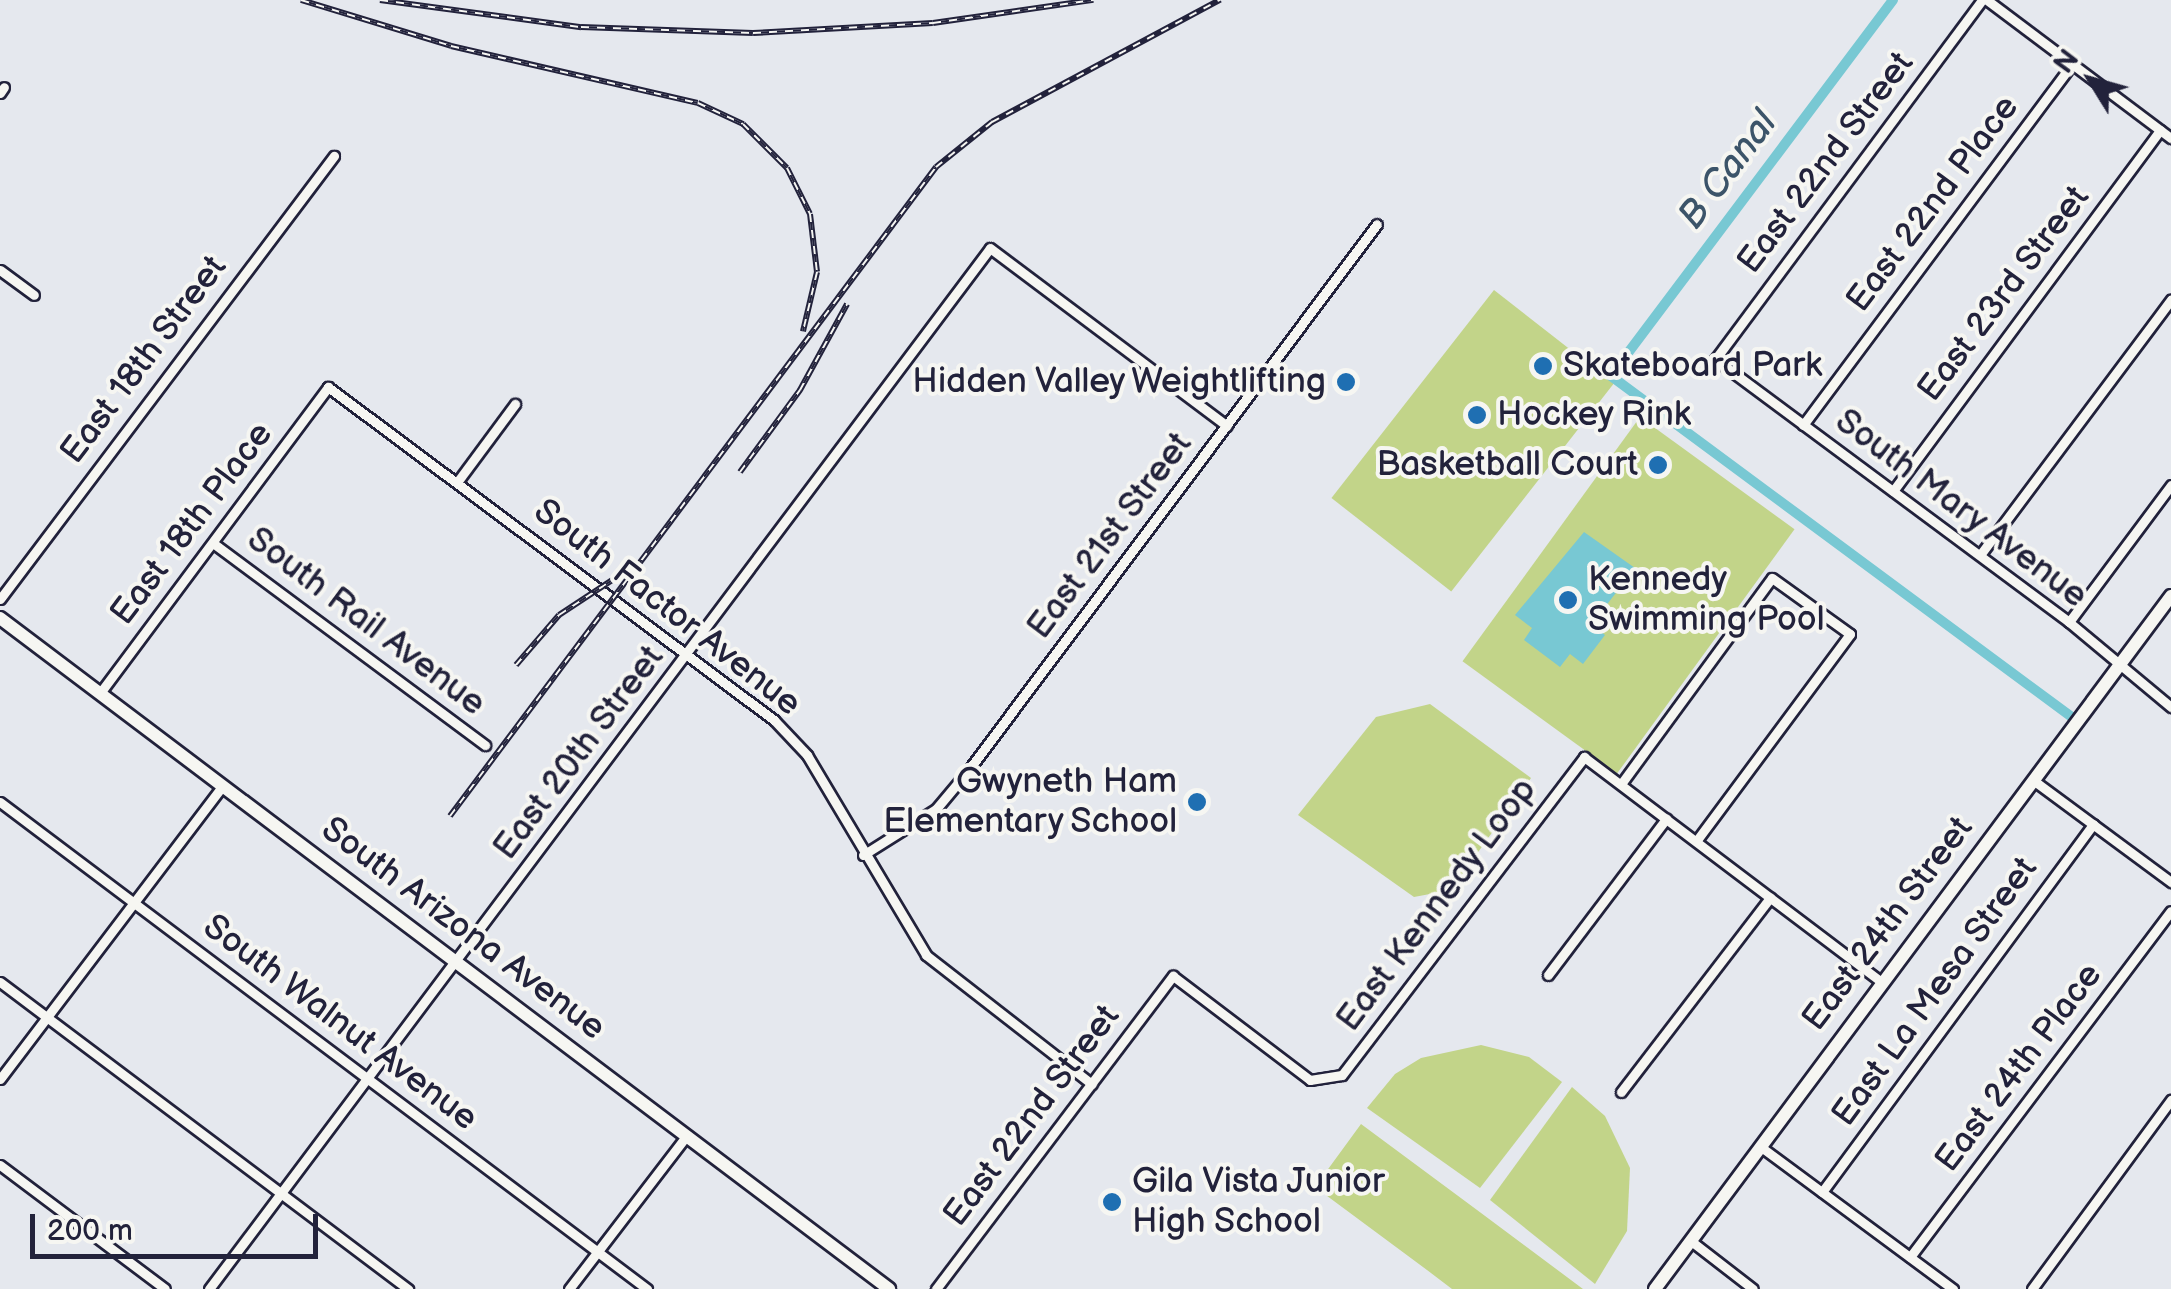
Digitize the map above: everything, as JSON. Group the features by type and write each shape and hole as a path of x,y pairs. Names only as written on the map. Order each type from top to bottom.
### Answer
{"street":[{"path":"1984,0 2171,138"},
{"name":"East 22nd Street","path":"1715,359 1984,0"},
{"name":"East 22nd Place","path":"1803,425 2072,64"},
{"name":"East 23rd Street","path":"1893,491 2160,130"},
{"name":"East 18th Street","path":"0,599 334,156"},
{"name":"East 21st Street","path":"863,855 936,809 951,791 1377,224"},
{"name":"East 20th Street","path":"209,1289 990,248 1227,426"},
{"path":"0,270 34,295"},
{"path":"1980,555 2171,300"},
{"name":"South Mary Avenue","path":"1715,359 2069,622 2118,667 2171,707"},
{"name":"South Factor Avenue","path":"328,387 774,720 807,755 863,855 926,955 1092,1084"},
{"name":"East 18th Place","path":"100,693 328,387"},
{"path":"458,481 515,404"},
{"path":"2069,622 2171,485"},
{"name":"South Rail Avenue","path":"213,543 486,745"},
{"path":"1696,841 1850,634 1772,578 1621,784 1770,898 1882,982"},
{"name":"East 24th Street","path":"1655,1289 2171,596"},
{"name":"South Arizona Avenue","path":"0,618 889,1289"},
{"name":"East Kennedy Loop","path":"1173,976 1310,1080 1330,1082 1342,1075 1584,757 1621,784"},
{"path":"2033,780 2171,882"},
{"path":"0,1079 222,787"},
{"name":"South Walnut Avenue","path":"0,802 647,1289"},
{"path":"1548,975 1666,819"},
{"name":"East La Mesa Street","path":"1822,1192 2093,824"},
{"path":"1621,1092 1770,898"},
{"name":"East 24th Place","path":"1910,1257 2171,911"},
{"name":"East 22nd Street","path":"936,1289 1173,976"},
{"path":"0,982 408,1289"},
{"path":"2032,1289 2171,1100"},
{"path":"569,1289 687,1134"},
{"path":"1760,1147 1953,1289"},
{"path":"0,1165 165,1289"},
{"path":"1691,1241 1754,1289"}],"green space":[{"path":"1494,290 1614,384 1451,592 1331,498"},
{"path":"1640,417 1795,529 1617,774 1462,661"},
{"path":"1430,704 1531,778 1451,890 1414,897 1298,815 1376,717"},
{"path":"1481,1045 1529,1057 1562,1082 1480,1188 1367,1108 1395,1074 1421,1058"},
{"path":"1572,1087 1605,1116 1630,1168 1627,1231 1595,1284 1490,1200"},
{"path":"1361,1124 1583,1289 1452,1289 1315,1187"}],"water":[{"name":"Kennedy Swimming Pool","path":"1584,532 1635,568 1592,624 1605,635 1583,664 1570,654 1560,667 1524,640 1532,628 1515,615"}],"waterway":[{"name":"B Canal","path":"1893,0 1611,376 2077,721"}],"railway":[{"path":"301,0 451,46 698,103 743,124 787,168 810,214 817,272 803,331"},
{"path":"380,0 581,27 753,33 933,23 1093,0"},
{"path":"450,816 936,167 992,122 1220,0"},
{"path":"740,472 800,390 847,304"},
{"path":"516,665 559,615 626,571"}],"place":[{"name":"Skateboard Park","path":"1543,366"},
{"name":"Hidden Valley Weightlifting","path":"1346,382"},
{"name":"Hockey Rink","path":"1477,415"},
{"name":"Basketball Court","path":"1658,465"},
{"name":"Kennedy Swimming Pool","path":"1568,600"},
{"name":"Gwyneth Ham Elementary School","path":"1197,802"},
{"name":"Gila Vista Junior High School","path":"1112,1202"}]}
